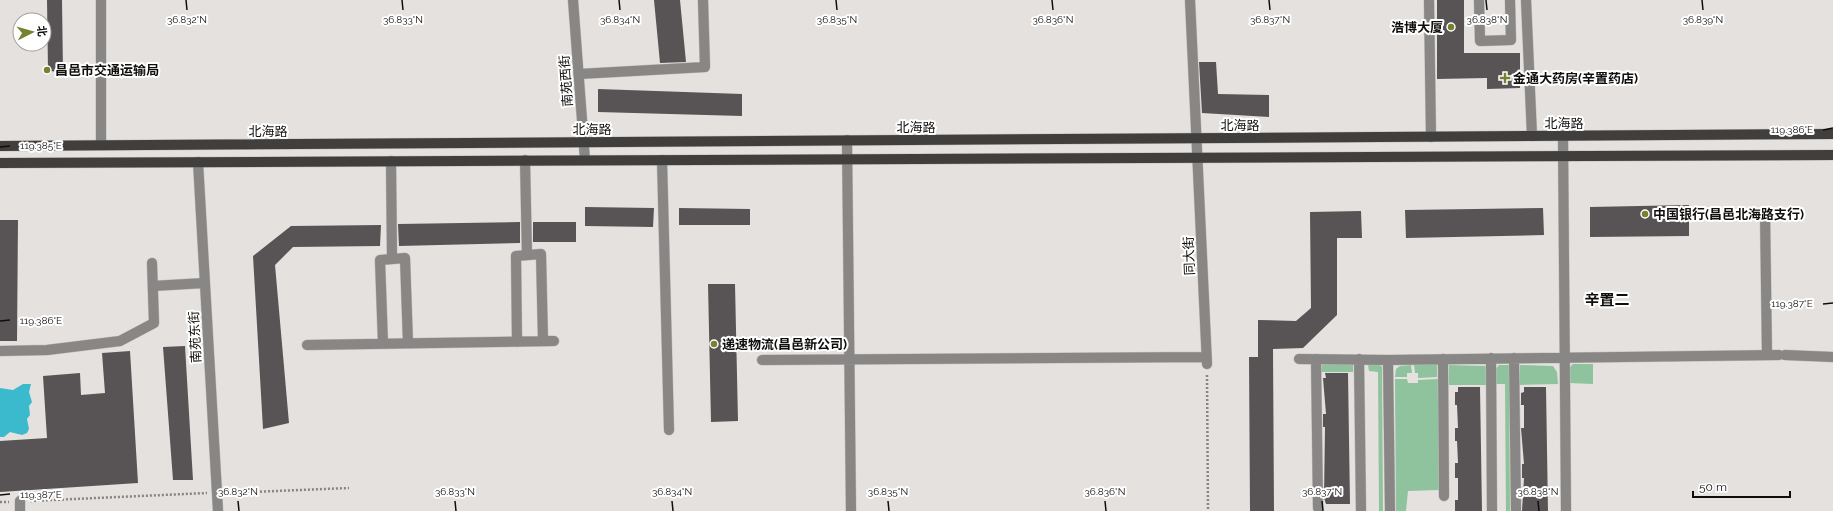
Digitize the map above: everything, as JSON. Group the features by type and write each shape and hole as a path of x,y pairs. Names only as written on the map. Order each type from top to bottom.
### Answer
{"main road":[{"name":"北海路","path":"0,146 1833,134"},
{"path":"0,162 1833,155"}],"street":[{"path":"100,0 101,145"},
{"name":"南苑西街","path":"573,0 585,160"},
{"path":"579,74 705,67 703,0"},
{"name":"同大街","path":"1190,0 1206,361"},
{"path":"1429,0 1431,137"},
{"path":"1479,0 1480,41 1511,40 1510,0"},
{"path":"1526,0 1532,136"},
{"path":"1563,136 1566,511"},
{"path":"847,140 851,511"},
{"path":"525,160 527,255"},
{"path":"662,160 669,430"},
{"path":"390,161 392,259"},
{"name":"南苑东街","path":"198,162 218,511"},
{"path":"1765,212 1767,355"},
{"path":"517,342 516,256 541,254 543,341"},
{"path":"383,344 380,260 405,258 408,343"},
{"path":"0,351 47,350 120,341 154,322 152,263"},
{"path":"153,286 204,283"},
{"path":"307,345 554,341"},
{"path":"1299,359 1388,360 1767,355 1833,357"},
{"path":"1491,358 1492,511"},
{"path":"1514,358 1516,511"},
{"path":"1316,359 1318,508"},
{"path":"1359,359 1361,510"},
{"path":"1443,359 1444,496"},
{"path":"762,360 1206,361"},
{"path":"1388,360 1390,511"}],"path":[{"path":"1206,361 1208,511"},
{"path":"0,502 20,506 217,493 349,488"}],"green space":[{"path":"1322,364 1353,364 1353,372 1321,372"},
{"path":"1380,364 1382,367 1383,511 1379,511 1378,372 1369,371 1368,365"},
{"path":"1573,364 1593,364 1593,384 1569,383 1570,367"},
{"path":"1411,365 1412,373 1407,373 1407,377 1395,377 1396,369 1400,366"},
{"path":"1414,365 1437,365 1437,377 1418,378 1418,373 1415,373"},
{"path":"1449,365 1485,366 1488,368 1488,385 1449,385"},
{"path":"1499,365 1509,365 1510,511 1506,511 1505,384 1496,384 1495,370"},
{"path":"1520,365 1553,366 1557,372 1558,384 1519,385"},
{"path":"1395,379 1407,379 1408,383 1418,383 1418,380 1438,379 1439,490 1408,491 1406,511 1396,511"}],"water":[{"path":"23,384 31,384 29,392 32,402 29,406 30,415 27,419 29,429 27,433 22,435 10,432 4,437 0,437 0,388 13,390"}],"building":[{"path":"47,0 62,0 63,72 48,71 48,52 52,52 52,12 47,12"},
{"path":"654,0 680,0 686,62 660,63"},
{"name":"浩博大厦","path":"1437,0 1464,0 1464,53 1520,53 1520,88 1487,89 1487,78 1437,79"},
{"path":"1199,62 1216,62 1218,94 1269,95 1269,117 1202,113"},
{"path":"598,89 742,94 742,116 598,112"},
{"path":"1689,205 1689,236 1590,237 1590,207"},
{"path":"585,207 654,208 653,227 585,226"},
{"path":"679,208 750,209 750,225 679,225"},
{"path":"1543,208 1544,235 1406,238 1405,210"},
{"path":"1361,211 1362,238 1337,238 1337,315 1303,348 1273,349 1274,511 1250,511 1249,357 1258,357 1258,320 1296,321 1311,308 1310,212"},
{"path":"0,220 18,220 17,341 0,341"},
{"path":"520,222 520,243 399,246 398,224"},
{"path":"533,222 576,222 576,242 533,242"},
{"path":"381,225 380,246 293,247 275,265 289,423 263,429 253,256 291,226"},
{"path":"708,284 735,284 738,421 711,422"},
{"path":"185,346 193,480 173,480 163,347"},
{"path":"130,351 138,483 0,492 0,441 47,438 43,376 80,373 81,395 105,393 102,353"},
{"path":"1325,373 1348,373 1350,504 1326,504 1324,498 1325,427 1323,427 1323,414 1326,414 1323,378 1326,378"},
{"path":"1458,387 1480,387 1482,511 1455,511 1455,500 1458,500 1458,478 1455,478 1455,463 1458,463 1455,428 1458,428 1455,392 1458,392"},
{"path":"1524,387 1546,387 1548,511 1522,511 1524,478 1522,478 1522,464 1524,464 1521,428 1524,428 1524,405 1521,405 1521,393 1524,392"}],"place":[{"name":"浩博大厦","path":"1451,27"},
{"name":"昌邑市交通运输局","path":"47,70"},
{"name":"金通大药房(辛置药店)","path":"1505,78"},
{"name":"中国银行(昌邑北海路支行)","path":"1645,214"},
{"name":"递速物流(昌邑新公司)","path":"714,344"}],"district":[{"name":"辛置二","path":"1607,300"}]}
